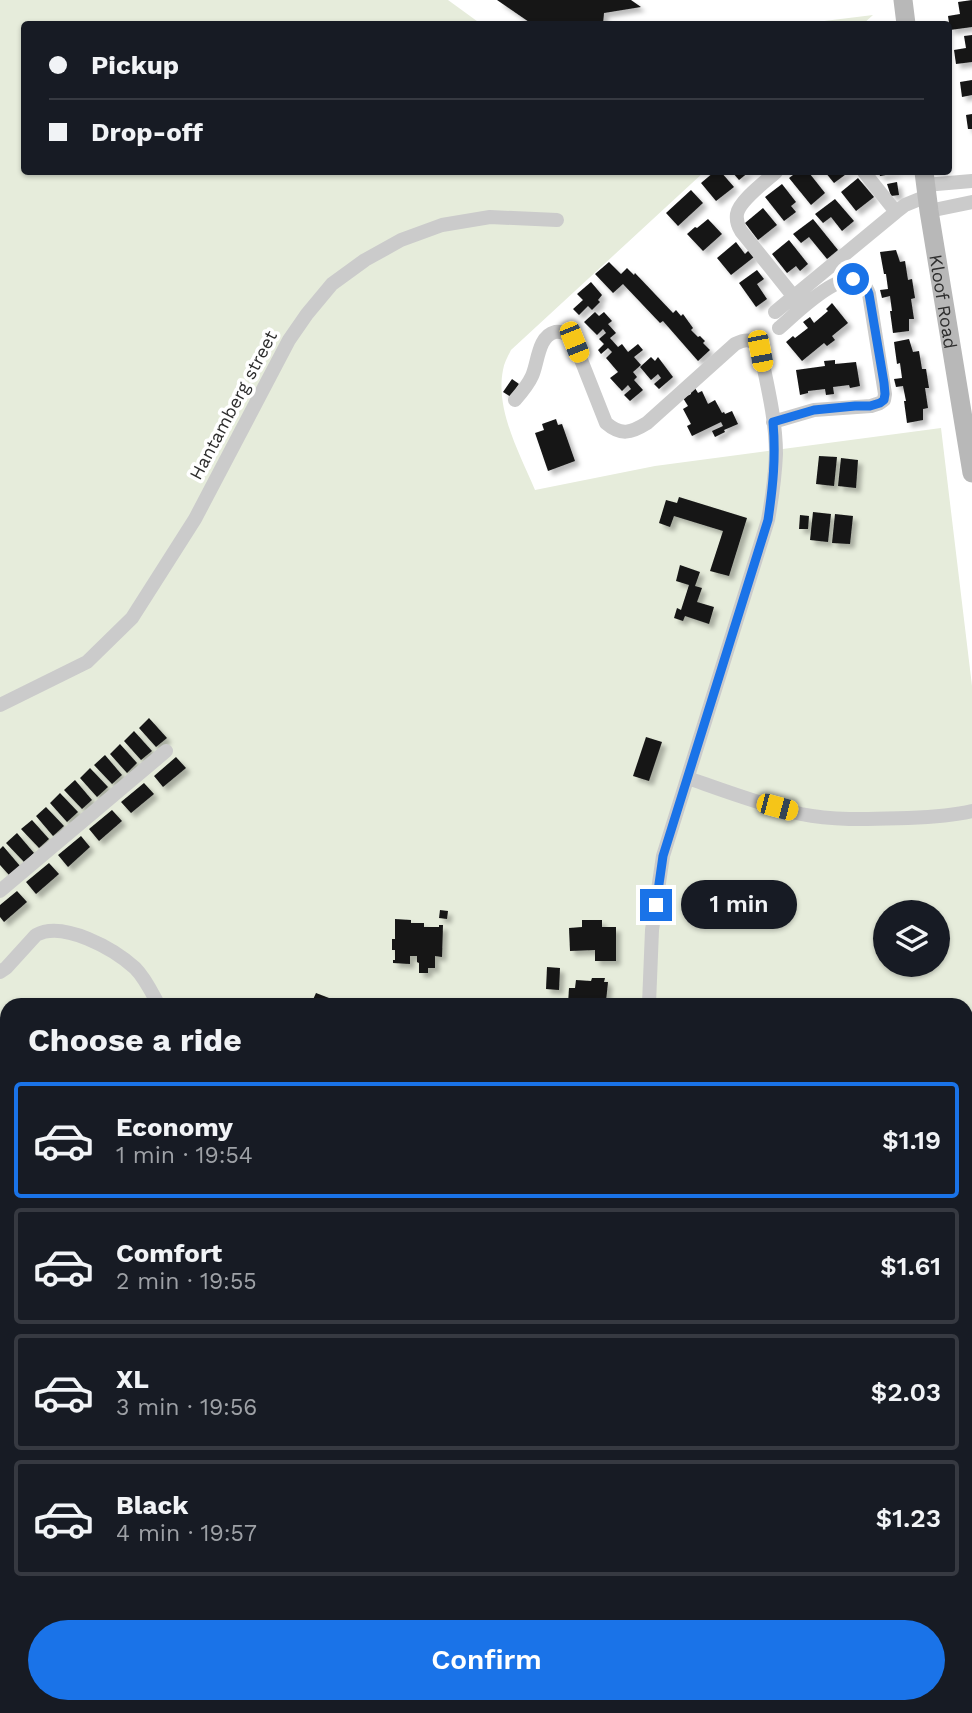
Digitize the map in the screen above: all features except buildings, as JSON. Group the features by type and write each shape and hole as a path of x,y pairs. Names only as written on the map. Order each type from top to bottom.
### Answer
{"street":[{"path":"903,0 906,21"},
{"path":"773,175 742,204 736,218 741,231 794,297"},
{"path":"866,175 895,212"},
{"path":"775,312 895,212 926,191 972,181"},
{"path":"926,191 972,202"},
{"name":"Kloof Road","path":"926,191 972,473"},
{"name":"Hantamberg street","path":"0,705 88,662 132,618 195,519 289,340 332,284 401,240 442,225 490,218 557,220"},
{"path":"773,422 814,410 870,406 884,400 885,394 869,294 861,281 853,279 835,284 779,328"},
{"path":"515,400 533,376 543,340 559,331 567,334 574,342 606,423 613,429 625,432 635,431 647,423 735,344 750,341 756,343 760,351 776,453 768,520 663,856 652,930 649,998"},
{"path":"0,891 166,751"},
{"path":"688,778 751,800 803,814 888,819 953,816 972,811"},
{"path":"0,972 36,935 59,930 94,942 118,955 135,968 155,998"}],"green space":[{"path":"0,0 448,0 477,21 21,21 21,175 701,175 511,350 503,370 503,401 510,432 535,490 655,466 941,428 972,686 972,998 0,998"},
{"path":"873,15 866,21 824,21"}],"route":[{"path":"656,905 663,856 768,520 776,453 773,422 814,410 870,406 884,400 884,383 869,294 861,281 853,279"}]}
